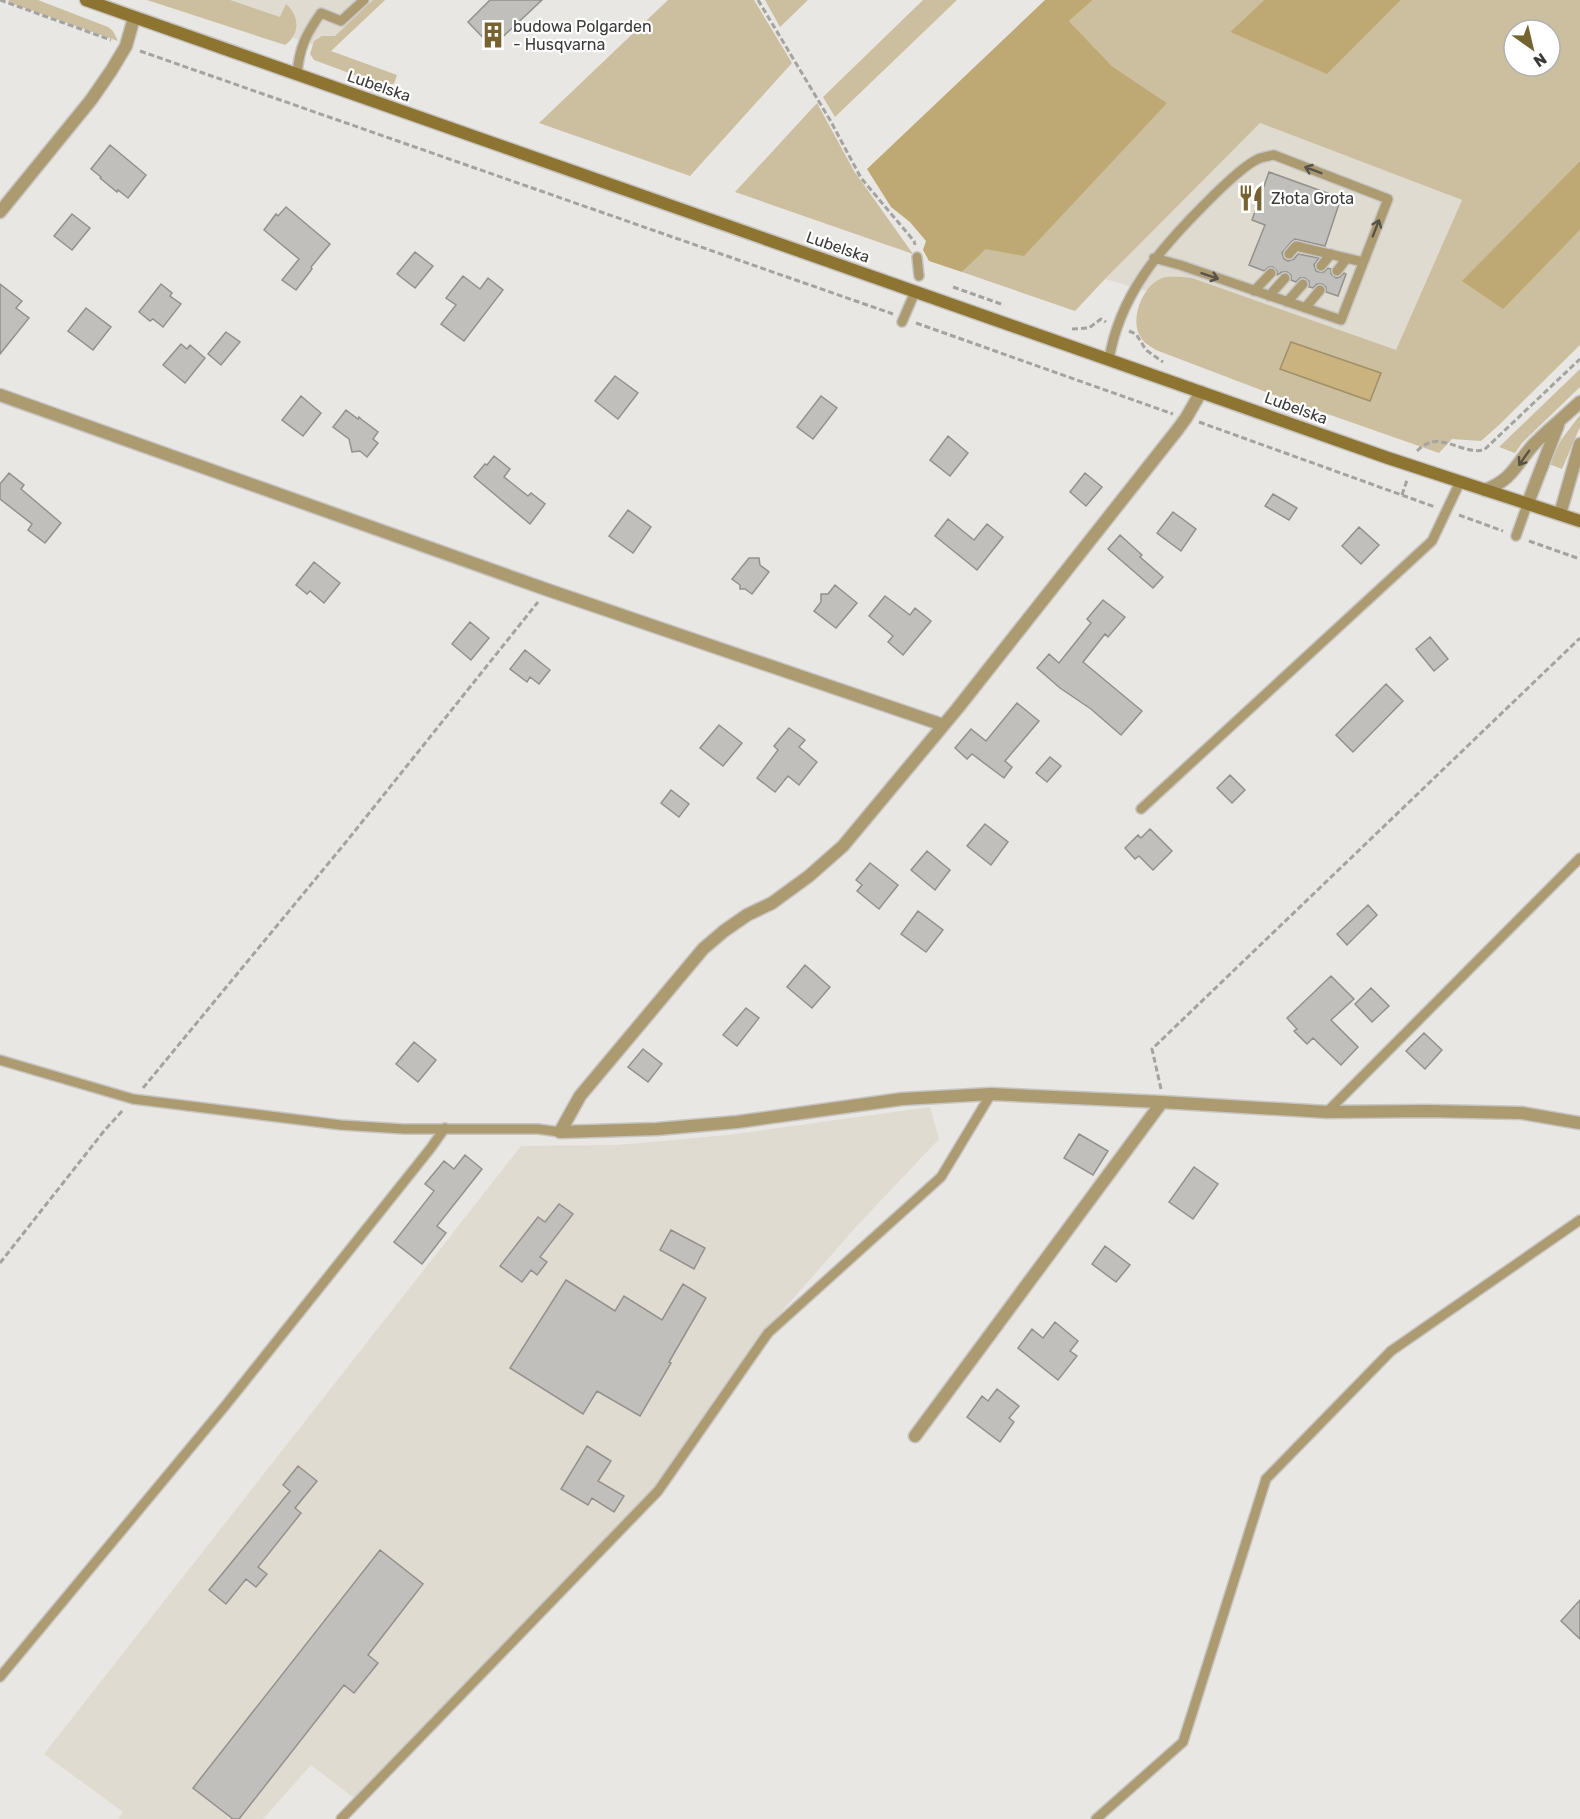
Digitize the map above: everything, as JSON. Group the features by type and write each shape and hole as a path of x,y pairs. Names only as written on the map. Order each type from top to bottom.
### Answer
{"main road":[{"name":"Lubelska","path":"86,0 1108,360 1527,505 1580,521"}],"street":[{"path":"0,212 91,100 121,56 134,18"},
{"path":"560,1132 580,1096 704,949 747,915 772,903 843,846 943,725 1186,418 1201,392"},
{"path":"0,395 548,590 943,725"},
{"path":"1485,490 1512,474 1535,443 1580,402"},
{"path":"1527,505 1560,422"},
{"path":"1560,514 1580,444"},
{"path":"560,1132 657,1130 737,1122 902,1099 992,1094 1327,1112 1522,1113 1580,1123"},
{"path":"915,1436 1162,1102"}],"lane":[{"path":"297,75 298,58 307,33 321,13 341,21 364,0"},
{"path":"1108,360 1122,315 1154,258 1222,187 1257,159 1274,155 1388,199 1341,320 1154,258"},
{"path":"1289,254 1296,246 1363,262"},
{"path":"1303,259 1312,250"},
{"path":"1321,266 1331,254"},
{"path":"917,257 919,276"},
{"path":"1337,271 1347,258"},
{"path":"1254,291 1271,273"},
{"path":"1269,296 1285,278"},
{"path":"1287,302 1303,284"},
{"path":"1305,308 1320,290"},
{"path":"903,320 915,292"},
{"path":"1141,809 1432,541 1460,482"},
{"path":"1516,536 1527,505"},
{"path":"1327,1112 1580,858"},
{"path":"0,1060 133,1099 341,1125 404,1129 538,1129 560,1132"},
{"path":"341,1819 658,1491 768,1333 941,1178 992,1094"},
{"path":"0,1677 225,1406 445,1128"},
{"path":"1096,1819 1183,1742 1266,1479 1391,1351 1580,1220"}],"path":[{"path":"0,0 1580,559"},
{"path":"758,0 830,120 861,178 914,241 917,257"},
{"path":"1416,454 1417,449 1434,441 1470,450 1479,451 1487,448 1580,359"},
{"path":"1487,448 1494,452"},
{"path":"1402,495 1407,480"},
{"path":"0,1263 104,1131 160,1070 548,590"},
{"path":"1162,1102 1152,1049 1580,638"}],"shaded area":[{"path":"9,0 38,0 108,27 118,41 8,2"},
{"path":"147,0 230,0 280,17 286,4 294,14 296,31 285,45"},
{"path":"183,0 385,0 331,51"},
{"path":"373,0 385,0 331,51 397,75 394,84 376,83 314,60 310,54 314,41 322,36 335,36"},
{"path":"668,0 754,0 792,63 690,176 539,123"},
{"path":"765,0 808,0 780,27"},
{"path":"923,0 957,0 835,117 823,97"},
{"path":"1045,0 1093,0 1069,21 1112,66 1167,103 1024,256 986,249 962,272 929,261 923,250 926,241 910,222 891,207 867,169"},
{"path":"1093,0 1264,0 1230,32 1327,73 1401,0 1580,0 1580,161 1463,281 1503,308 1580,230 1580,345 1481,441 1452,439 1439,453 1279,397 1148,345 1141,338 1136,324 1141,300 1155,282 1168,277 1177,277 1192,278 1396,350 1462,200 1260,123 1075,311 962,272 986,249 1167,103 1112,66 1069,21"},
{"path":"1264,0 1401,0 1327,74 1230,32"},
{"path":"817,103 854,171 913,254 735,192"},
{"path":"1260,123 1462,200 1396,351 1192,278 1172,276 1156,281 1146,291 1105,279"},
{"path":"1580,161 1580,230 1503,309 1462,281"},
{"path":"1291,342 1381,373 1370,401 1280,369"},
{"path":"1580,369 1580,387 1522,443 1515,453 1499,447"},
{"path":"1580,415 1580,427 1562,469 1549,464 1561,440"},
{"path":"930,1107 939,1139 854,1229 759,1338 652,1491 354,1798 311,1765 263,1819 118,1819 123,1812 44,1754 521,1146 617,1145 728,1135"}],"building":[{"name":"budowa Polgarden - Husqvarna","path":"490,0 542,0 492,47 468,22"},
{"path":"110,145 146,175 128,198 118,190 117,192 91,169"},
{"path":"1269,172 1341,198 1325,246 1295,239 1282,253 1284,259 1288,261 1294,259 1298,254 1319,258 1314,265 1316,271 1324,272 1328,268 1331,269 1331,274 1336,278 1346,274 1338,296 1326,292 1326,287 1322,284 1317,284 1313,288 1309,287 1309,281 1305,278 1300,278 1296,282 1291,280 1291,275 1287,272 1277,275 1273,267 1264,271 1249,265 1265,225 1252,220"},
{"path":"286,207 330,244 296,290 282,280 299,259 264,230 276,214 278,216"},
{"path":"72,214 90,228 72,250 54,236"},
{"path":"415,252 433,266 415,288 397,274"},
{"path":"463,276 480,289 488,278 503,290 464,341 441,324 456,305 446,298"},
{"path":"0,284 22,301 16,308 29,318 0,354"},
{"path":"161,284 172,293 170,296 181,304 163,327 153,319 150,321 139,312"},
{"path":"86,308 111,327 93,350 68,331"},
{"path":"226,332 240,342 221,365 208,354"},
{"path":"181,344 187,349 190,345 205,358 185,383 163,365"},
{"path":"615,376 638,393 618,419 595,401"},
{"path":"301,396 321,413 303,436 282,420"},
{"path":"821,396 837,408 813,439 797,427"},
{"path":"346,410 378,432 373,439 378,443 367,457 360,451 352,452 349,439 333,427"},
{"path":"948,436 968,453 950,476 930,460"},
{"path":"494,456 510,469 504,477 528,496 531,493 545,504 530,524 474,477"},
{"path":"9,473 24,485 21,489 61,523 45,543 28,530 32,524 0,499 0,484"},
{"path":"1085,473 1102,487 1086,506 1070,492"},
{"path":"1273,494 1297,508 1289,520 1265,506"},
{"path":"628,510 651,527 633,553 609,536"},
{"path":"1173,512 1196,529 1181,551 1157,533"},
{"path":"948,519 974,540 987,524 1003,537 977,570 935,536"},
{"path":"1359,527 1379,545 1361,564 1342,546"},
{"path":"1120,535 1163,577 1153,588 1108,549"},
{"path":"749,558 759,558 760,565 769,572 752,594 745,589 740,589 740,585 732,579"},
{"path":"314,562 340,583 324,603 310,591 307,594 296,585"},
{"path":"835,585 857,603 836,628 814,611 821,602 821,594 828,594"},
{"path":"885,596 910,615 915,608 931,621 903,655 888,642 893,636 869,616"},
{"path":"1103,600 1125,617 1108,637 1105,634 1083,662 1142,711 1121,735 1037,668 1049,654 1059,663 1091,623 1087,619"},
{"path":"470,622 489,638 471,660 452,644"},
{"path":"1430,637 1448,659 1434,671 1416,649"},
{"path":"525,650 550,670 539,684 530,677 527,682 510,669"},
{"path":"1386,684 1403,701 1353,752 1336,735"},
{"path":"1017,703 1039,721 1005,761 1012,767 1004,778 972,754 967,759 955,748 971,729 986,741"},
{"path":"719,725 742,743 723,766 700,748"},
{"path":"789,728 805,740 799,747 817,762 799,785 788,776 775,792 757,778 778,750 774,746"},
{"path":"1050,757 1061,766 1047,782 1036,773"},
{"path":"1230,775 1245,790 1232,803 1217,788"},
{"path":"671,790 689,804 679,817 661,803"},
{"path":"985,824 1008,842 991,865 967,846"},
{"path":"1150,829 1172,851 1153,870 1139,856 1135,859 1125,848 1138,835 1141,838"},
{"path":"927,851 950,870 935,890 911,870"},
{"path":"870,863 898,885 879,909 857,891 862,885 856,880"},
{"path":"1368,905 1377,915 1347,945 1337,934"},
{"path":"918,911 943,930 926,952 901,934"},
{"path":"805,965 830,987 812,1008 787,987"},
{"path":"1331,976 1354,999 1331,1020 1358,1047 1341,1065 1313,1038 1307,1044 1294,1031 1297,1029 1287,1018"},
{"path":"1371,988 1389,1006 1372,1022 1355,1004"},
{"path":"746,1008 759,1018 737,1046 723,1035"},
{"path":"1424,1033 1442,1050 1425,1069 1406,1051"},
{"path":"414,1042 436,1060 418,1082 396,1064"},
{"path":"643,1049 662,1064 648,1082 628,1067"},
{"path":"1079,1134 1108,1151 1093,1175 1064,1158"},
{"path":"465,1155 482,1169 437,1226 446,1233 422,1264 394,1242 434,1191 425,1184 444,1161 454,1169"},
{"path":"1194,1167 1218,1184 1193,1219 1169,1202"},
{"path":"559,1204 573,1214 540,1257 547,1262 537,1275 531,1270 522,1282 500,1266 538,1217 545,1222"},
{"path":"671,1230 705,1248 694,1269 660,1250"},
{"path":"1105,1246 1130,1265 1116,1282 1092,1264"},
{"path":"566,1280 615,1311 624,1296 662,1320 683,1284 706,1298 640,1416 597,1391 583,1414 510,1368"},
{"path":"1055,1322 1078,1341 1070,1351 1077,1356 1058,1380 1018,1348 1032,1329 1043,1338"},
{"path":"997,1389 1019,1406 1009,1418 1014,1422 1000,1442 967,1417 982,1396 988,1401"},
{"path":"587,1446 611,1461 598,1481 624,1496 614,1512 592,1498 588,1505 561,1489"},
{"path":"298,1466 317,1481 295,1508 301,1513 258,1567 267,1574 256,1587 246,1579 226,1604 209,1590 290,1491 283,1485"},
{"path":"380,1550 423,1584 368,1655 378,1663 354,1693 344,1685 239,1819 233,1819 193,1788"},
{"path":"1580,1600 1580,1639 1561,1621"}],"place":[{"name":"budowa Polgarden - Husqvarna","path":"493,35"},
{"name":"Złota Grota","path":"1251,198"}]}
